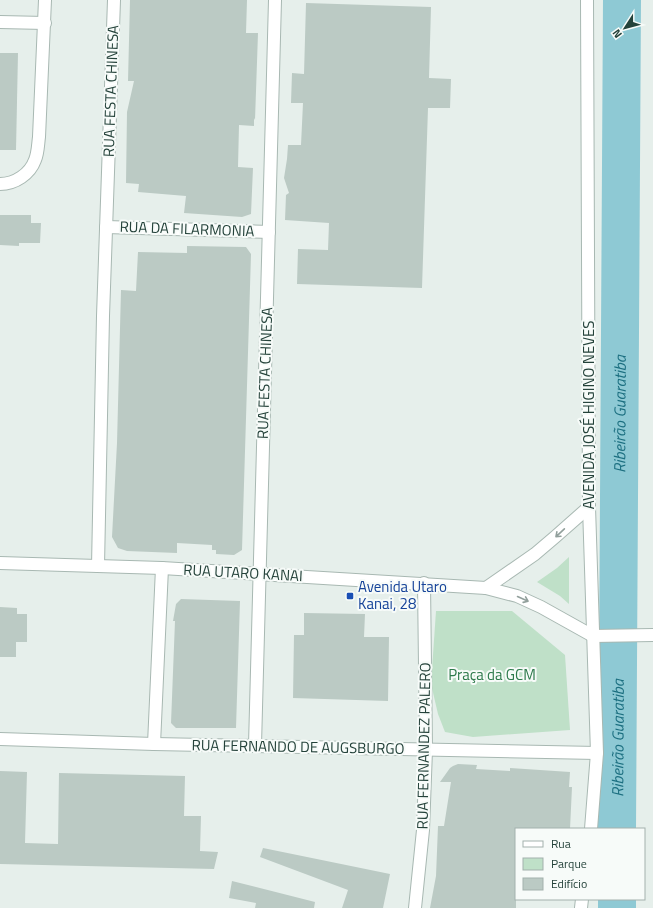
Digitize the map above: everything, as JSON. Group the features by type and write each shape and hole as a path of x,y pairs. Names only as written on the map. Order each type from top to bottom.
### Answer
{"street":[{"path":"0,184 14,182 23,176 30,169 36,159 39,137 45,0"},
{"name":"RUA FESTA CHINESA","path":"98,566 103,316 114,0"},
{"name":"RUA FESTA CHINESA","path":"255,745 275,0"},
{"name":"AVENIDA JOSÉ HIGINO NEVES","path":"586,0 589,507 597,753 591,828"},
{"path":"0,22 45,23"},
{"name":"RUA DA FILARMONIA","path":"106,226 269,232"},
{"path":"486,588 535,554 589,507"},
{"name":"RUA UTARO KANAI","path":"0,563 162,568 486,588 517,596 541,607 593,636"},
{"path":"154,744 162,568"},
{"name":"RUA FERNANDEZ PALERO","path":"415,908 423,830 426,750 424,583"},
{"path":"593,636 653,635"},
{"name":"RUA FERNANDO DE AUGSBURGO","path":"0,739 154,744 597,753"}],"green space":[{"path":"569,557 569,604 560,596 537,582 557,568"},
{"name":"Praça da GCM","path":"436,611 512,611 565,655 570,730 473,737 445,732 438,714 431,684"}],"building":[{"path":"130,0 247,0 246,33 258,33 255,120 254,118 254,126 239,125 238,167 253,168 251,214 242,217 184,213 186,196 138,192 139,184 126,183 127,112 134,81 128,81"},
{"path":"306,3 431,7 429,78 451,79 450,108 428,108 422,288 297,284 298,249 328,250 329,223 285,220 286,195 289,193 284,178 288,145 301,145 303,103 291,103 292,73 304,74"},
{"path":"0,53 18,53 16,150 0,150"},
{"path":"0,215 31,215 31,223 41,223 40,243 19,243 19,246 0,245"},
{"path":"187,246 246,247 251,254 242,550 234,555 216,554 216,550 212,550 212,545 177,543 177,553 127,551 118,548 112,537 117,443 121,290 136,291 138,252 187,253"},
{"path":"181,599 240,601 236,728 176,728 171,723 175,621 173,621 176,604"},
{"path":"0,607 17,608 17,614 27,614 27,642 16,642 16,657 0,657"},
{"path":"304,613 365,614 364,637 389,637 388,701 293,698 294,635 304,635"},
{"path":"458,764 477,765 476,769 510,771 510,768 570,772 569,787 572,787 570,828 515,828 516,908 430,908 436,876 438,826 444,826 451,782 440,782 453,766"},
{"path":"0,771 27,772 25,843 58,844 59,773 185,776 184,816 201,816 200,851 218,852 214,869 0,864"},
{"path":"263,848 390,874 383,908 342,908 348,890 260,857"},
{"path":"232,881 315,902 314,908 255,908 256,903 229,898"}],"waterway":[{"name":"Ribeirão Guaratiba","path":"617,828 622,0"},
{"name":"Ribeirão Guaratiba","path":"617,900 617,908"}],"place":[{"name":"Avenida Utaro Kanai, 28","path":"350,596"}]}
